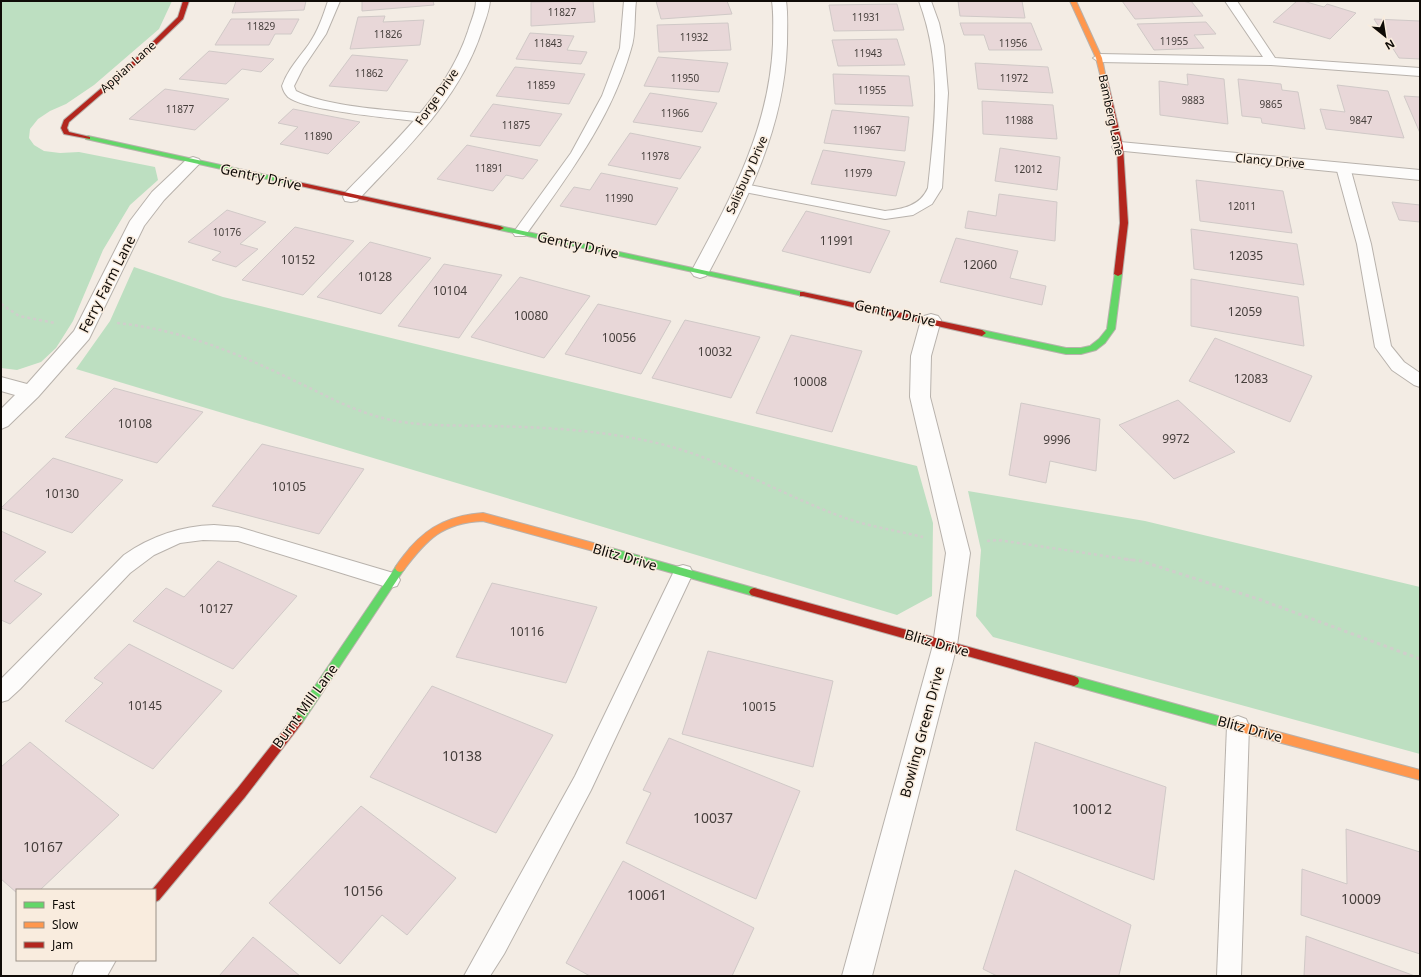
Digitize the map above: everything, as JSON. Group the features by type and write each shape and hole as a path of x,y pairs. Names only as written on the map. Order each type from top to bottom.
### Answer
{"street":[{"name":"Appian Lane","path":"64,128 66,121 73,114 133,64 181,18 186,1"},
{"name":"Forge Drive","path":"351,197 426,118 454,76 474,38 483,1"},
{"name":"Salisbury Drive","path":"700,272 744,188 763,143 773,108 781,58 779,1"},
{"name":"Bamberg Lane","path":"1073,1 1099,58 1120,147 1124,223 1112,321 1111,329 1106,337 1095,347"},
{"name":"Gentry Drive","path":"64,128 66,133 73,136 700,272 931,320 1066,351 1079,352 1095,347"},
{"name":"Clancy Drive","path":"1120,147 1420,175"},
{"name":"Ferry Farm Lane","path":"1,421 31,392 82,334 136,225 158,196 194,162"},
{"name":"Bowling Green Drive","path":"857,976 945,646 958,553 920,396 922,356 931,320"},
{"path":"1,384 31,392"},
{"name":"Blitz Drive","path":"455,521 473,517 483,517 945,646 1420,775"},
{"name":"Burnt Mill Lane","path":"156,895 229,809 322,686 390,580 422,540 438,528 455,521"},
{"path":"87,976 100,961"}],"lane":[{"path":"334,1 327,23 309,51 292,72 288,86 293,95 314,102 426,118"},
{"path":"520,233 577,154 608,96 626,48 630,1"},
{"path":"744,188 885,215 908,212 926,202 932,195 935,188 943,88 938,45 925,1"},
{"path":"1231,1 1271,61"},
{"path":"1099,58 1271,61 1420,72"},
{"path":"1343,168 1356,210 1364,244 1383,347 1398,366 1420,381"},
{"path":"1,693 115,575 136,557 166,541 185,535 212,531 238,534 390,580"},
{"path":"476,976 495,945 583,783 683,573"},
{"path":"1229,976 1238,726"}],"path":[{"path":"1,304 15,315 25,319 60,323"},
{"path":"116,323 157,329 212,346 254,362 363,412 386,418 417,424 441,426 499,426 585,431 650,441 700,456 838,516 880,528 956,545 998,540 1141,561 1261,600 1420,659"}],"green space":[{"path":"1,1 172,1 159,29 94,85 66,104 50,111 38,119 30,129 29,138 34,145 44,151 60,153 79,152 155,167 158,180 130,205 103,250 73,321 56,348 41,362 17,370 1,368"},
{"path":"134,267 223,297 917,466 933,523 932,596 897,615 76,369 110,321"},
{"path":"968,491 1145,521 1420,587 1420,754 993,637 976,616 981,550"}],"building":[{"path":"236,1 306,1 304,10 232,13"},
{"path":"362,1 433,1 434,5 362,11"},
{"path":"593,1 595,22 531,26 531,2"},
{"path":"656,1 727,1 732,14 661,19"},
{"path":"958,1 1022,1 1025,18 960,16"},
{"path":"1122,1 1191,1 1203,16 1135,19"},
{"path":"1297,1 1303,1 1324,7 1327,4 1356,13 1330,39 1273,22"},
{"path":"897,4 904,30 834,31 829,5"},
{"path":"385,16 383,22 424,20 420,45 350,49 358,17"},
{"path":"231,19 299,19 291,34 275,34 269,45 215,45"},
{"path":"1374,19 1420,21 1420,59 1399,58"},
{"path":"1206,22 1216,34 1194,35 1204,48 1154,50 1137,24"},
{"path":"728,23 731,50 659,52 657,25"},
{"path":"960,23 1031,23 1042,50 989,50 984,35 964,35"},
{"path":"530,33 574,36 567,50 587,52 581,64 516,59"},
{"path":"897,39 905,65 838,66 832,40"},
{"path":"209,51 274,59 261,72 242,69 226,84 179,79"},
{"path":"352,55 408,60 387,91 329,86"},
{"path":"658,57 728,63 719,92 644,86"},
{"path":"975,63 1048,67 1053,93 978,89"},
{"path":"515,67 585,74 569,104 496,96"},
{"path":"833,74 909,76 913,106 835,104"},
{"path":"1187,74 1224,79 1228,124 1160,115 1159,81 1188,85"},
{"path":"1238,79 1281,84 1282,90 1298,92 1305,129 1262,123 1261,118 1242,116"},
{"path":"1337,85 1388,91 1404,138 1326,129 1320,109 1345,112"},
{"path":"165,89 229,99 195,130 129,119"},
{"path":"650,93 717,103 702,132 633,122"},
{"path":"1404,96 1420,97 1420,133"},
{"path":"982,101 1053,105 1057,139 983,134"},
{"path":"493,104 562,114 540,146 470,136"},
{"path":"293,109 360,122 328,154 280,144 298,127 278,123"},
{"path":"832,110 909,117 905,151 824,143"},
{"path":"630,133 701,147 680,179 608,165"},
{"path":"467,145 538,160 523,179 506,175 493,191 437,179"},
{"path":"1000,148 1060,157 1057,190 995,181"},
{"path":"823,150 905,162 896,196 811,184"},
{"path":"601,173 678,188 656,225 560,206 574,187 590,190"},
{"path":"1196,180 1283,191 1292,233 1200,221"},
{"path":"999,194 1057,202 1055,241 965,228 968,211 996,216"},
{"path":"1392,202 1420,205 1420,222 1399,220"},
{"path":"227,210 266,222 240,244 258,249 236,267 212,260 221,252 188,242"},
{"path":"806,211 890,231 870,273 782,251"},
{"path":"295,227 354,241 303,295 242,280"},
{"path":"1191,229 1297,244 1304,285 1194,269"},
{"path":"956,238 1018,251 1010,278 1046,286 1042,305 940,282"},
{"path":"370,242 431,258 381,314 317,297"},
{"path":"444,264 502,275 459,338 398,326"},
{"path":"520,277 590,296 544,358 471,337"},
{"path":"1191,279 1298,297 1304,346 1191,326"},
{"path":"598,304 671,321 641,374 565,354"},
{"path":"685,320 760,337 731,398 652,378"},
{"path":"791,335 862,351 832,432 756,413"},
{"path":"1215,338 1312,376 1290,422 1189,381"},
{"path":"114,388 203,412 157,463 65,437"},
{"path":"1178,400 1235,452 1174,479 1119,425"},
{"path":"1021,403 1100,419 1096,471 1050,461 1046,483 1009,475"},
{"path":"262,444 364,469 319,534 212,506"},
{"path":"53,458 123,480 72,533 1,508"},
{"path":"1,531 46,552 14,581 42,594 10,624 1,620"},
{"path":"218,561 297,596 233,669 133,621 166,588 184,597"},
{"path":"492,583 597,607 566,683 456,657"},
{"path":"129,644 222,691 153,769 65,721 103,683 94,678"},
{"path":"708,651 833,681 813,767 682,734"},
{"path":"432,686 553,735 496,833 370,777"},
{"path":"669,738 800,791 756,899 626,843 651,793 643,790"},
{"path":"30,742 119,815 41,889 16,889 16,892 1,879 1,767"},
{"path":"1035,742 1166,787 1154,880 1016,830"},
{"path":"361,806 456,878 407,935 382,915 340,964 269,903"},
{"path":"1346,829 1420,852 1420,954 1301,915 1302,869 1347,884"},
{"path":"623,861 754,928 732,976 590,976 566,963"},
{"path":"1015,870 1131,925 1120,976 997,976 983,969"},
{"path":"1306,936 1415,976 1304,976"},
{"path":"253,937 300,976 219,976"}],"traffic: fast":[{"path":"88,138 298,184"},
{"path":"500,228 803,294"},
{"path":"982,333 1066,351 1081,351 1093,348 1102,341 1111,329 1118,274"},
{"path":"597,548 754,592"},
{"path":"298,720 400,568"},
{"path":"1074,681 1222,722"}],"traffic: slow":[{"path":"1073,1 1099,58 1104,78"},
{"path":"400,568 417,547 435,531 445,525 469,518 483,517 597,548"},
{"path":"1222,722 1420,775"}],"traffic: jam":[{"path":"88,138 66,133 64,128 66,121 133,64 181,18 186,1"},
{"path":"1104,78 1120,147 1124,223 1118,274"},
{"path":"298,184 500,228"},
{"path":"803,294 982,333"},
{"path":"754,592 1074,681"},
{"path":"156,895 241,793 298,720"}]}
